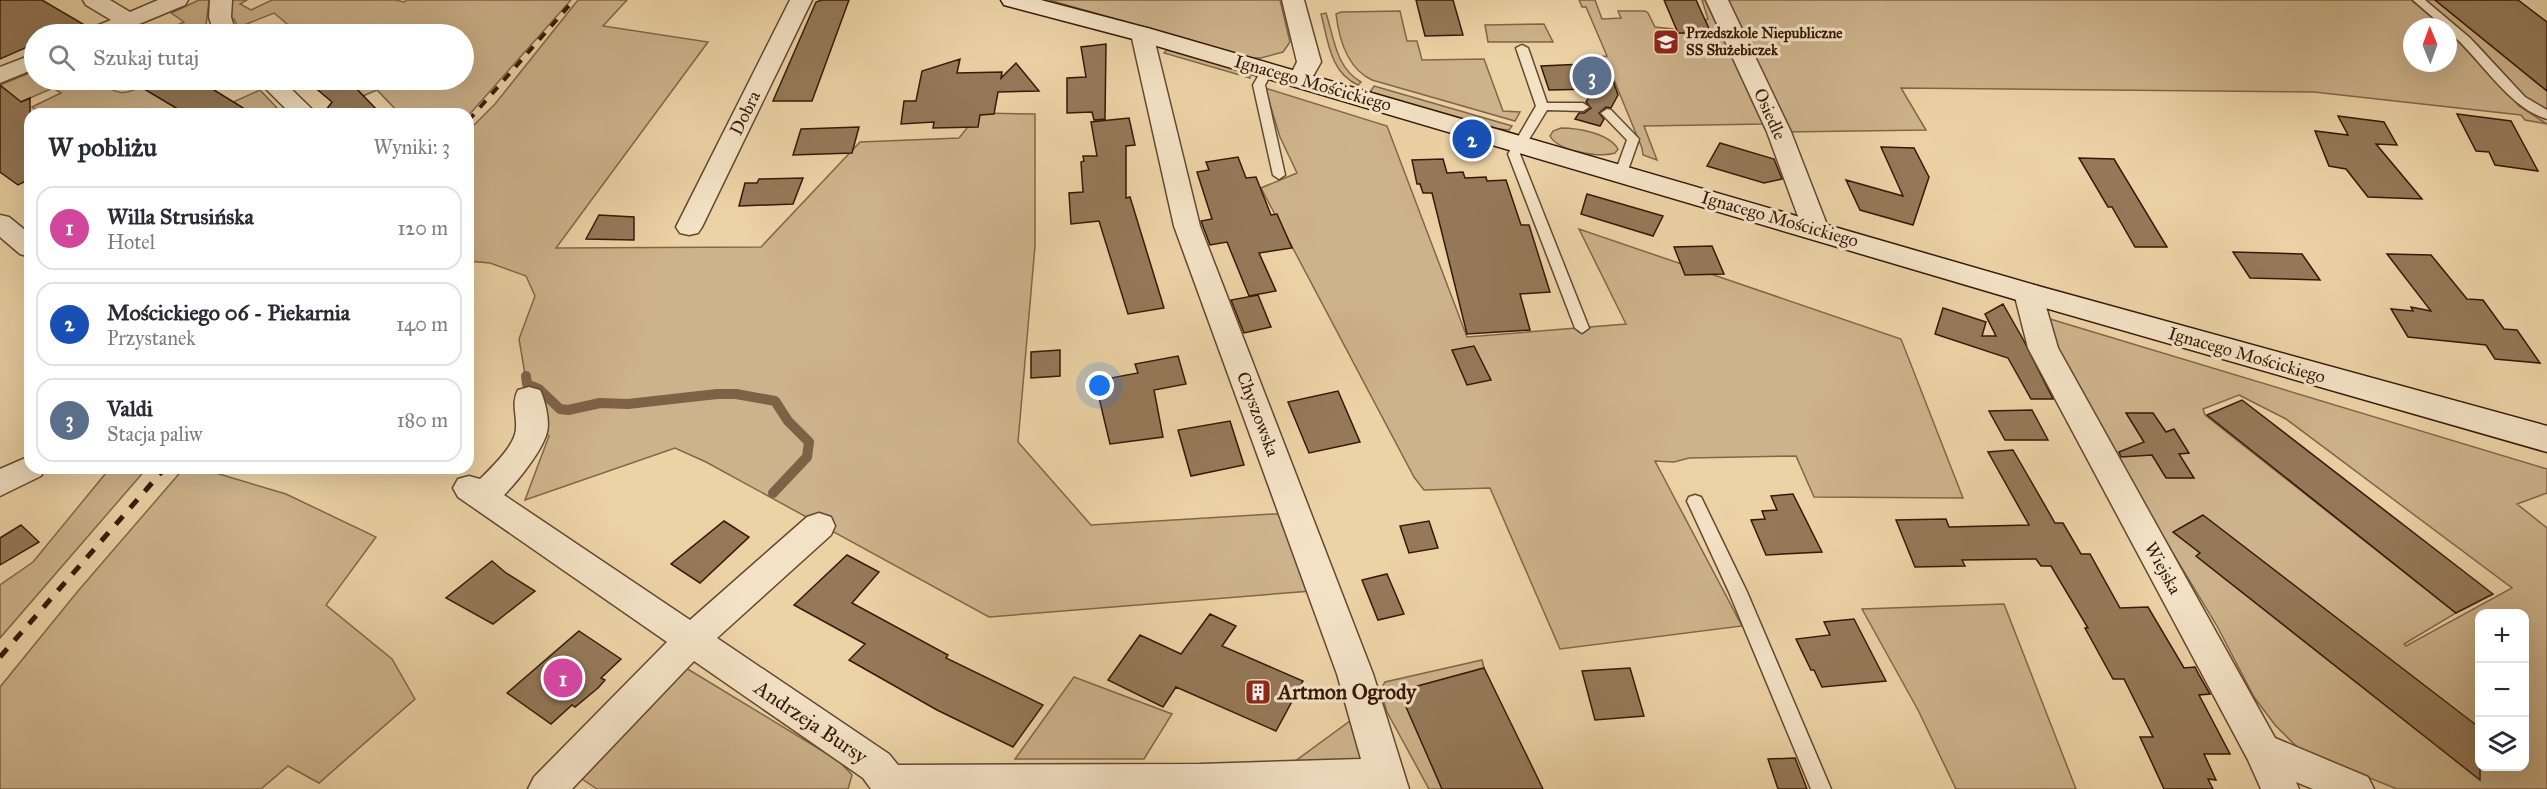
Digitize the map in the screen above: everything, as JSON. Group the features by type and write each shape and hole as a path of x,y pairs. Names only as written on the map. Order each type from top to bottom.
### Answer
{"street":[{"path":"94,0 129,21"},
{"path":"122,24 177,0"},
{"path":"221,0 222,24"},
{"name":"Dobra","path":"689,227 801,0"},
{"name":"Ignacego Mościckiego","path":"1012,0 1142,34 2028,293 2547,440"},
{"path":"1293,0 1309,62 1300,80"},
{"name":"Osiedle","path":"1717,0 1779,132 1816,230"},
{"name":"Chyszowska","path":"1142,34 1187,226 1355,674 1387,782"},
{"path":"0,76 24,65"},
{"path":"279,90 298,108"},
{"path":"0,223 24,243"},
{"name":"Wiejska","path":"2028,293 2043,348 2262,750 2280,789"},
{"name":"Andrzeja Bursy","path":"529,398 532,432 512,467 476,493 876,766 885,786 1200,781 1387,782"},
{"path":"0,484 24,471"},
{"path":"547,789 691,640 819,526"},
{"path":"2262,750 2355,789"}],"lane":[{"path":"2418,0 2466,40 2521,100 2547,115"},
{"path":"1522,48 1542,106 1514,154 1582,328"},
{"path":"1267,70 1259,84 1279,175"},
{"path":"1542,106 1583,107"},
{"path":"1607,113 1633,139 1621,173"},
{"path":"1695,501 1738,592 1821,789"}],"shaded area":[{"path":"199,0 209,0 206,24 180,24 184,22 171,13"},
{"path":"226,0 247,0 240,4 251,10 272,0 395,0 404,2 407,0 571,0 474,109 394,108 377,90 474,90 474,24 287,24 274,13 246,24 236,24 234,19 230,20"},
{"path":"578,0 627,0 603,26 708,42 556,248 761,247 860,142 959,138 979,113 1035,114 1035,246 1018,442 1091,525 1289,513 1324,590 989,617 706,462 675,448 525,500 549,436 539,427 529,398 519,339 535,296 526,276 490,263 474,262 474,125 495,104"},
{"path":"1049,0 1280,0 1290,42 1283,52 1253,58"},
{"path":"1579,0 1595,0 1602,19 1621,18 1618,11 1645,11 1655,27 1673,29 1675,33 1710,33 1702,0 1705,0 1764,124 1644,126 1657,160 1643,155 1607,63 1589,63 1587,58 1607,56 1586,7 1582,7"},
{"path":"1726,0 2411,0 2433,18 2403,18 2403,72 2457,72 2457,40 2519,106 2547,124 2525,120 2521,115 2314,92 1901,88 1926,130 1785,132"},
{"path":"2426,0 2435,0 2547,91 2547,112 2531,103 2477,44 2457,27 2457,18 2447,18"},
{"path":"1400,11 1407,41 1417,41 1422,60 1484,59 1503,111 1520,112 1515,121 1372,80 1357,69 1342,43 1336,14"},
{"path":"1326,13 1341,61 1346,69 1361,82 1358,85 1341,72 1332,55 1321,14"},
{"path":"1544,24 1553,42 1488,42 1485,25"},
{"path":"1167,50 1250,73 1250,78 1164,53"},
{"path":"24,75 24,90 48,90 21,102 0,85"},
{"path":"1374,86 1512,126 1509,130 1492,128 1370,92"},
{"path":"1265,88 1387,126 1467,337 1626,324 1579,229 1901,339 1963,498 1814,497 1796,456 1655,461 1742,626 1560,649 1490,488 1424,490 1414,477 1261,188 1297,173 1280,137"},
{"path":"56,90 112,90 125,93 134,90 188,90 168,103 176,108 32,107 61,93"},
{"path":"260,90 277,108 220,108"},
{"path":"358,90 377,90 363,96"},
{"path":"208,102 220,108 195,108"},
{"path":"1561,128 1584,130 1600,135 1618,149 1615,153 1599,155 1561,146 1550,136 1553,131"},
{"path":"2050,319 2547,469 2547,493 2517,504 2547,528 2547,789 2397,789 2300,750 2275,725 2254,697 2217,626 2127,477 2043,348","holes":["2239,395 2286,419 2512,588 2406,646 2404,644 2456,613 2205,415 2203,409"]},
{"path":"105,474 142,474 0,638 0,585 33,562"},
{"path":"179,474 219,474 286,494 376,537 326,605 392,659 415,699 319,783 288,766 261,789 0,789 0,687 78,591"},
{"path":"2004,604 2076,789 1956,789 1918,710 1862,609"},
{"path":"1482,660 1484,668 1400,691 1442,789 1429,789 1387,712 1380,691 1385,682"},
{"path":"686,668 839,761 852,775 848,789 597,789 576,775"},
{"path":"1074,677 1172,714 1144,759 1015,759"},
{"path":"1365,710 1390,789 1246,789 1272,778"}],"building":[{"path":"0,0 42,0 83,24 24,24 24,48 0,59"},
{"path":"849,0 812,101 773,101 816,2"},
{"path":"1416,0 1453,0 1463,35 1425,36"},
{"path":"1664,0 1696,0 1711,33 1678,33"},
{"path":"2435,0 2518,0 2547,22 2547,91"},
{"path":"1106,44 1105,119 1094,120 1092,112 1067,113 1067,78 1086,77 1081,47"},
{"path":"960,59 957,73 1002,72 1001,78 1016,63 1039,91 998,92 994,114 980,115 978,127 933,128 934,122 901,124 904,101 916,101 922,71"},
{"path":"1607,63 1618,95 1611,108 1606,107 1599,113 1604,119 1600,126 1575,119 1579,113 1584,113 1591,108 1586,102 1594,89 1549,90 1541,66"},
{"path":"0,85 21,102 30,98 30,108 24,108 24,182 18,185 0,172"},
{"path":"146,90 214,90 243,108 176,108"},
{"path":"318,90 358,90 375,108 328,108 332,102"},
{"path":"2457,114 2511,121 2538,171 2495,165 2489,152 2476,151"},
{"path":"2338,116 2384,122 2397,145 2376,144 2422,199 2368,197 2346,169 2329,166 2315,131 2348,135"},
{"path":"1129,118 1135,145 1126,146 1126,198 1130,197 1164,308 1128,314 1099,221 1071,224 1069,193 1083,192 1081,162 1084,161 1083,156 1097,156 1091,122"},
{"path":"859,127 852,153 793,155 801,129"},
{"path":"1720,143 1774,159 1782,179 1764,183 1707,166"},
{"path":"1881,147 1914,148 1929,177 1913,225 1860,210 1846,180 1903,196"},
{"path":"1238,157 1246,178 1256,177 1271,215 1277,214 1292,248 1259,253 1276,291 1249,296 1227,242 1210,245 1201,221 1212,219 1197,172 1209,170 1206,162"},
{"path":"2079,158 2114,159 2167,247 2135,247 2112,207 2108,207"},
{"path":"1443,159 1447,173 1463,172 1465,178 1486,177 1487,181 1506,180 1521,225 1529,225 1550,292 1520,294 1530,330 1467,334 1432,193 1423,193 1420,184 1417,184 1412,160"},
{"path":"803,178 793,204 739,206 745,183 757,183 759,179"},
{"path":"1587,194 1663,216 1653,236 1581,214"},
{"path":"599,215 634,217 634,240 586,239"},
{"path":"1712,246 1724,274 1685,275 1674,247"},
{"path":"2233,252 2302,254 2320,280 2250,278"},
{"path":"2387,254 2431,255 2467,299 2483,300 2504,329 2517,330 2540,363 2495,359 2486,345 2408,337 2391,309 2413,311 2411,307 2431,311"},
{"path":"1258,295 1271,327 1244,333 1231,300"},
{"path":"2003,304 2053,399 2031,399 2008,358 1935,334 1943,308 1986,322 1982,336 1996,336 1985,314"},
{"path":"1474,346 1491,380 1467,385 1452,350"},
{"path":"1060,350 1060,376 1031,378 1031,352"},
{"path":"1178,356 1186,384 1154,390 1163,437 1110,444 1095,381 1138,373 1135,364"},
{"path":"1338,391 1360,442 1309,453 1288,402"},
{"path":"2242,400 2493,594 2456,613 2207,415"},
{"path":"2032,410 2048,440 2005,440 1989,411"},
{"path":"2126,413 2153,413 2166,432 2174,429 2189,453 2179,454 2194,478 2166,478 2152,455 2121,457 2119,452 2144,442"},
{"path":"1230,421 1244,465 1191,476 1178,430"},
{"path":"2013,450 2055,523 2063,523 2081,554 2090,554 2120,608 2148,607 2184,668 2195,667 2210,694 2199,695 2230,754 2204,754 2216,780 2208,779 2213,789 2164,789 2140,737 2153,737 2124,679 2113,679 2085,628 2088,628 2051,566 2041,566 2036,559 1962,560 1965,566 1915,567 1896,520 1946,519 1949,527 2029,525 1988,452"},
{"path":"1793,494 1822,552 1766,555 1751,520 1765,519 1762,511 1777,510 1771,496"},
{"path":"2203,515 2475,724 2475,771 2480,771 2480,780 2196,556 2200,553 2173,532"},
{"path":"724,521 749,537 700,583 671,564"},
{"path":"1429,521 1438,548 1409,553 1400,526"},
{"path":"21,525 39,542 0,565 0,538"},
{"path":"847,555 879,572 852,603 948,655 946,658 1043,705 1013,747 937,710 849,660 865,644 794,605"},
{"path":"492,561 506,573 535,591 493,624 446,598"},
{"path":"1387,574 1404,614 1378,620 1362,580"},
{"path":"1210,614 1236,626 1222,646 1303,681 1276,731 1176,687 1163,707 1108,680 1140,635 1181,654"},
{"path":"1854,619 1886,681 1822,687 1796,639 1830,635 1824,622"},
{"path":"579,631 621,659 601,678 605,680 598,688 575,707 572,705 551,724 507,693"},
{"path":"1484,668 1543,789 1442,789 1399,691"},
{"path":"1630,668 1644,716 1595,720 1582,671"},
{"path":"1795,758 1807,789 1778,789 1768,759"}],"waterway":[{"path":"526,376 527,384 539,389 560,409 568,410 600,403 628,404 717,394 736,394 775,401 788,421 809,442 807,457 773,493"}],"railway":[{"path":"474,114 574,0"},
{"path":"0,657 160,474"}],"place":[{"name":"Przedszkole Niepubliczne SS Służebiczek","path":"1666,42"},
{"name":"Valdi","path":"1592,76"},
{"name":"Mościckiego 06 - Piekarnia","path":"1472,139"},
{"name":"Willa Strusińska","path":"563,678"},
{"name":"Artmon Ogrody","path":"1258,692"}]}
